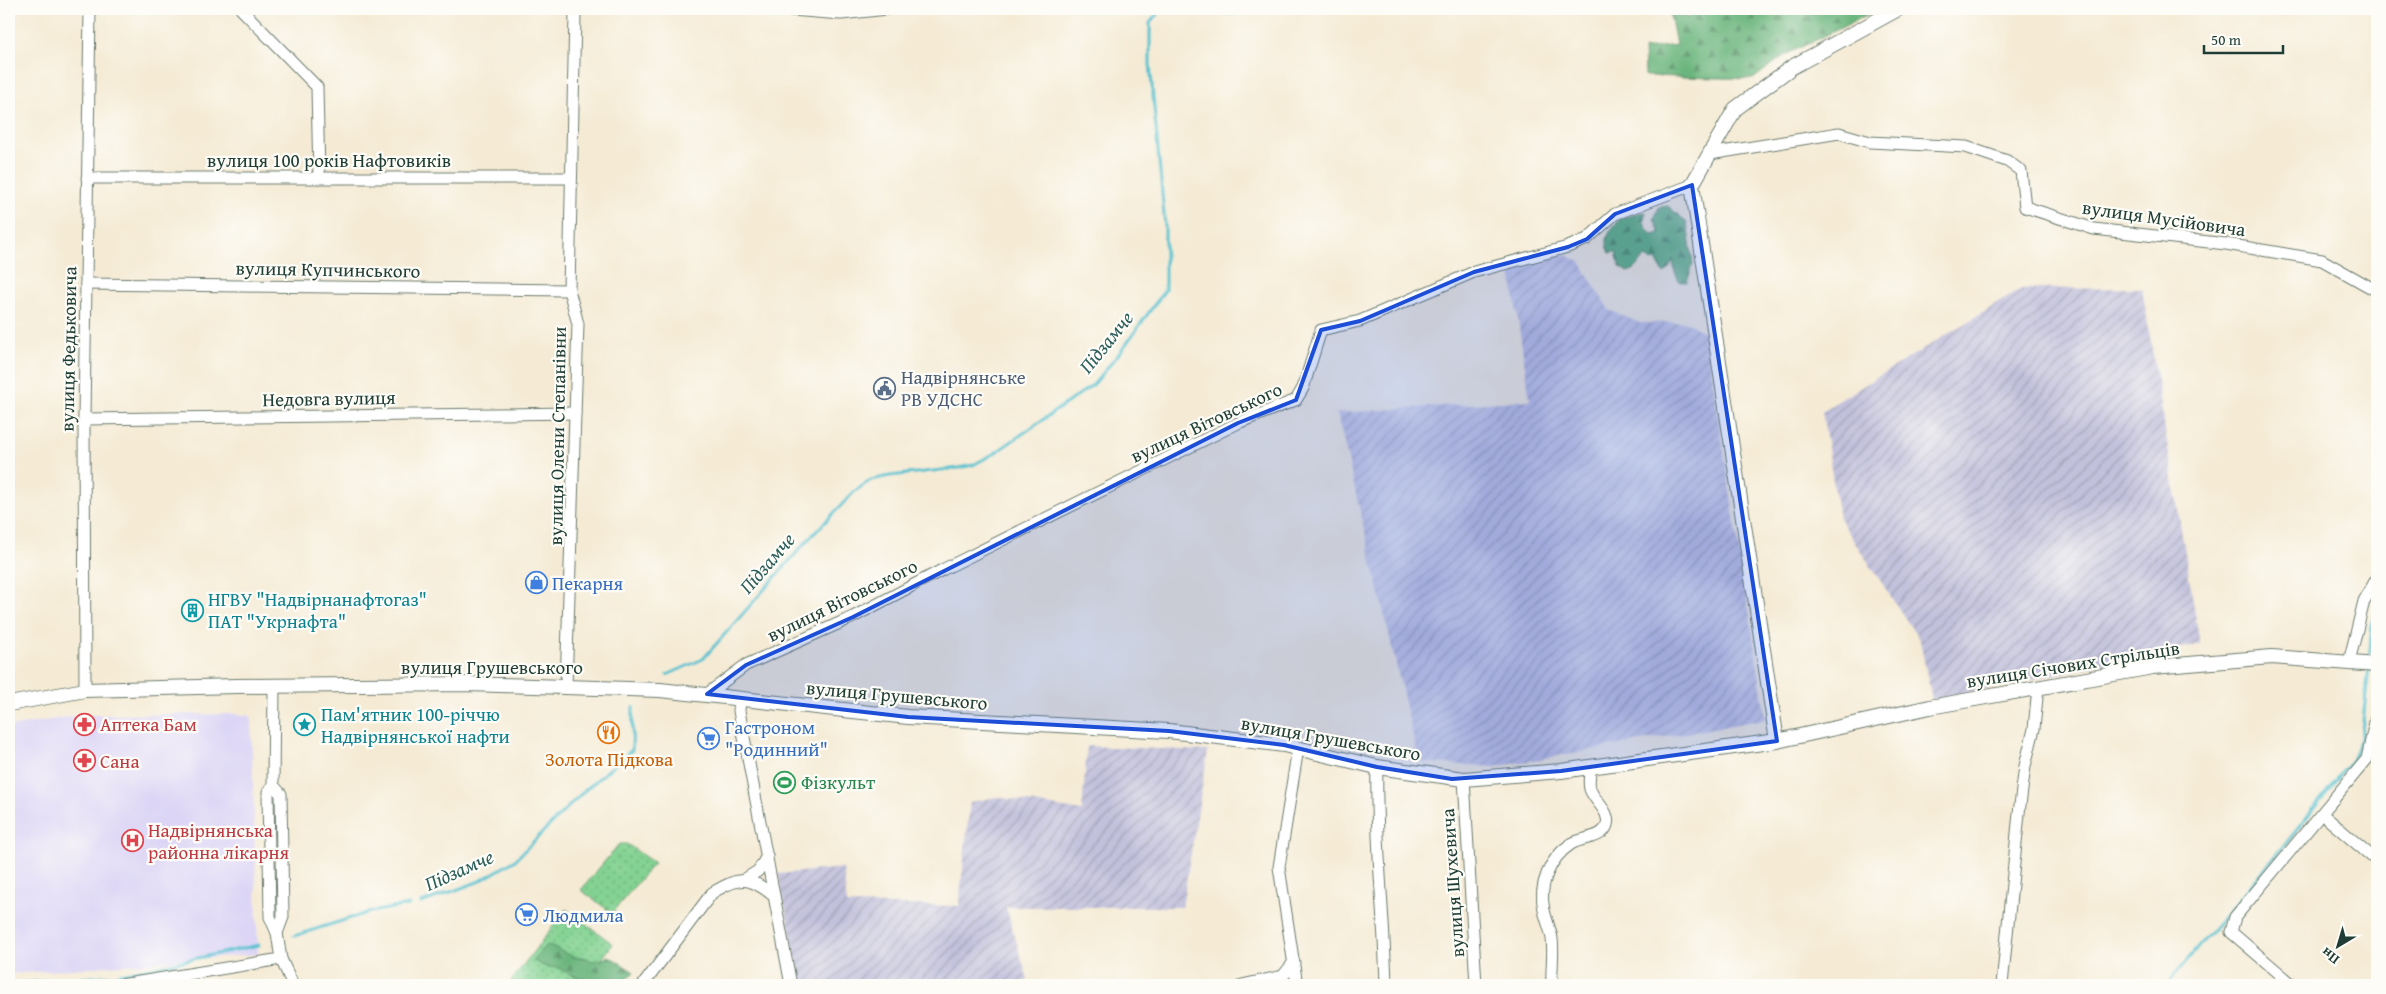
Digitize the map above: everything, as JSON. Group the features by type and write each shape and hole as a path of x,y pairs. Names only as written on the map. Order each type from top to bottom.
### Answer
{"street":[{"name":"вулиця Федьковича","path":"85,690 84,419 90,9"},
{"path":"241,9 317,87 318,178"},
{"name":"вулиця Олени Степанівни","path":"566,686 578,324 569,290 575,14 571,9"},
{"path":"779,9 841,14 887,9"},
{"path":"1778,741 1692,185 1735,109 1792,67 1898,9"},
{"name":"вулиця Мусійовича","path":"1710,154 1839,133 1870,142 1966,148 2007,161 2021,171 2025,207 2094,229 2226,244 2322,260 2377,291"},
{"name":"вулиця 100 років Нафтовиків","path":"87,178 572,178"},
{"name":"вулиця Вітовського","path":"707,694 746,665 853,617 942,570 1238,422 1296,400 1304,388 1321,330 1360,321 1474,272 1568,247 1587,239 1615,214 1692,185"},
{"name":"вулиця Купчинського","path":"86,284 569,290"},
{"name":"Недовга вулиця","path":"84,419 575,412"},
{"path":"2355,663 2364,601 2377,578"},
{"name":"вулиця Січових Стрільців","path":"1778,741 1930,707 2038,687 2109,674 2219,660 2272,657 2377,665"},
{"path":"274,686 273,785 268,792 270,917 277,933 281,959 293,985"},
{"name":"вулиця Грушевського","path":"9,704 85,690 274,686 566,686 707,694 908,717 1169,731 1298,748 1377,767 1464,779 1591,766 1778,741"},
{"path":"2002,985 2019,814 2034,729 2038,687"},
{"path":"740,698 739,711 791,985"},
{"path":"2293,985 2231,932 2235,917 2322,814 2372,760 2377,713"},
{"path":"1298,748 1279,867 1298,985"},
{"path":"1552,985 1552,938 1543,907 1543,887 1547,872 1561,851 1574,842 1599,834 1607,828 1608,820 1604,810 1595,800 1589,786 1591,766"},
{"path":"1377,767 1376,819 1383,899 1386,985"},
{"name":"вулиця Шухевича","path":"1464,779 1476,985"},
{"path":"2322,814 2377,861"},
{"path":"643,985 712,893 726,884 745,879 758,871 767,856"},
{"path":"745,879 757,883 774,896"},
{"path":"121,985 281,959"},
{"path":"1242,985 1283,976 1294,962"}],"highlighted area":[{"path":"1692,185 1777,741 1561,771 1452,779 1377,767 1284,745 1169,731 908,717 707,694 746,665 853,617 1238,423 1296,400 1321,330 1360,321 1474,272 1568,247 1587,239 1615,214"}],"shaded area":[{"path":"1565,254 1580,262 1609,310 1640,323 1687,322 1705,333 1766,719 1494,767 1419,762 1337,413 1530,400 1510,267"},
{"path":"2142,288 2200,644 1932,700 1920,641 1839,518 1822,411 2021,289"},
{"name":"Надвірнянська районна лікарня","path":"236,714 251,716 258,954 9,974 9,727 80,715"},
{"path":"1087,746 1208,751 1182,907 1006,907 1028,980 1018,985 801,985 778,874 843,868 847,904 959,906 970,802 997,797 1082,811"}],"green space":[{"path":"1669,9 1687,9 1686,19 1701,9 1880,9 1785,55 1753,79 1645,76 1644,49 1676,45"},
{"path":"1668,206 1687,223 1693,263 1687,282 1680,282 1675,273 1673,259 1670,268 1664,274 1656,259 1653,261 1645,257 1635,269 1628,272 1620,267 1616,252 1610,253 1608,247 1607,238 1609,233 1622,217 1646,212 1644,222 1648,230 1653,235 1660,233 1654,219 1659,207"},
{"path":"619,844 627,844 654,863 612,913 581,890"},
{"path":"566,909 613,944 582,985 508,985"},
{"path":"548,945 574,957 583,957 592,961 601,960 609,956 634,972 625,981 612,977 604,985 572,975 559,968 546,967 534,961 540,951"}],"waterway":[{"name":"Підзамче","path":"667,675 703,659 806,542 855,491 871,480 973,465 995,453 1094,384 1121,351 1165,290 1165,226 1150,64 1150,23 1161,9"},
{"name":"Підзамче","path":"1188,9 1233,14 1247,9"},
{"path":"2369,661 2372,625 2377,610"},
{"path":"2166,985 2280,851 2352,760 2361,739 2369,667"},
{"name":"Підзамче","path":"421,903 480,881 514,861 585,790 632,750 633,707"},
{"name":"Підзамче","path":"294,936 370,912 409,905"},
{"name":"Підзамче","path":"9,984 117,975 259,945"}],"place":[{"name":"Надвірнянське РВ УДСНС","path":"885,388"},
{"name":"Пекарня","path":"536,583"},
{"name":"НГВУ \"Надвірнанафтогаз\" ПАТ \"Укрнафта\"","path":"192,610"},
{"name":"Аптека Бам","path":"84,724"},
{"name":"Пам'ятник 100-річчю Надвірнянської нафти","path":"305,725"},
{"name":"Золота Підкова","path":"609,733"},
{"name":"Гастроном \"Родинний\"","path":"709,738"},
{"name":"Сана","path":"84,761"},
{"name":"Фізкульт","path":"785,782"},
{"name":"Надвірнянська районна лікарня","path":"132,841"},
{"name":"Людмила","path":"527,915"}]}
